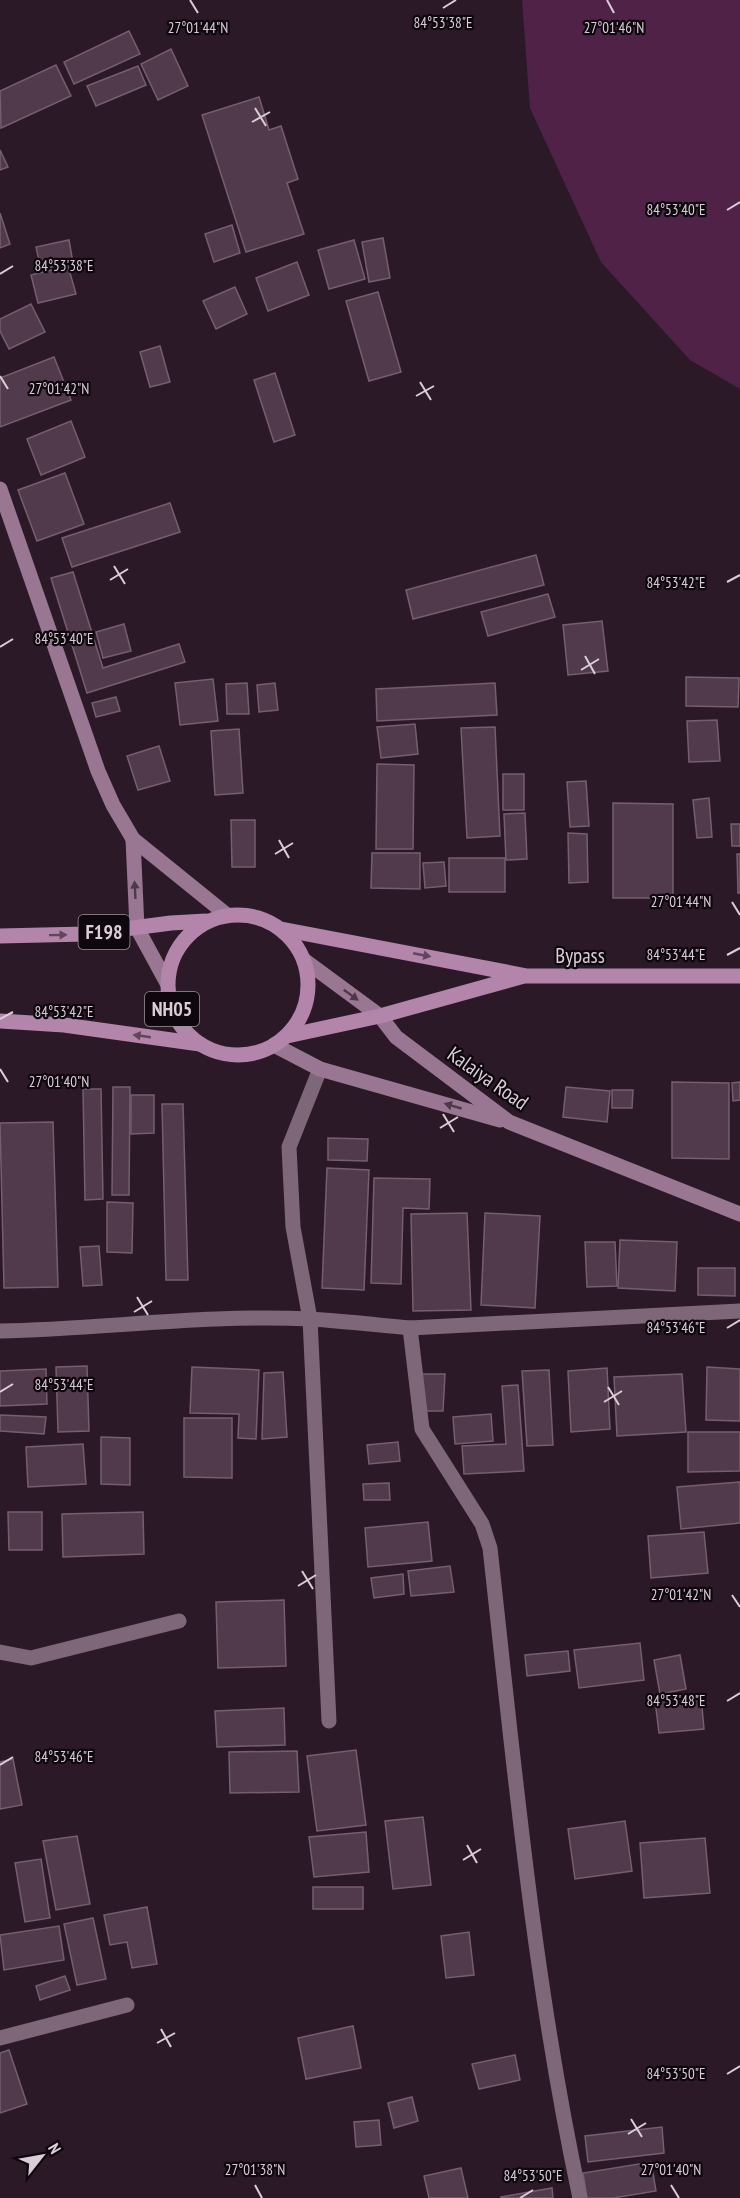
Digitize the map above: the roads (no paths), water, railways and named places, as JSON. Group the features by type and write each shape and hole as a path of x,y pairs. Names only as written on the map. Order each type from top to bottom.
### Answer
{"main road":[{"name":"NH05","path":"0,489 98,771 113,805 133,839 227,915"},
{"name":"NH05","path":"133,839 137,928 167,983"},
{"name":"NH05","path":"246,914 265,919 281,929 295,943 304,960 308,978 308,996 295,1028 281,1040 250,1055 216,1052 200,1044 182,1028 171,1007 167,983 169,967 175,953 194,929 207,921 227,915 246,914"},
{"name":"F198","path":"0,936 86,934 171,923 207,921"},
{"path":"281,929 527,976"},
{"name":"Kalaiya Road","path":"304,960 380,1016 396,1037 509,1122 740,1214"},
{"path":"281,1040 527,976"},
{"name":"Bypass","path":"527,976 740,976"},
{"path":"0,1021 64,1025 200,1044"},
{"name":"NH05","path":"281,1040 320,1069 509,1122"}],"street":[{"path":"320,1069 290,1147 293,1227 310,1319 328,1721"},
{"path":"0,1331 51,1330 193,1320 310,1319 410,1328 740,1311"},
{"path":"410,1328 422,1429 482,1524 490,1548 526,1877 564,2123 580,2198"},
{"path":"0,1652 30,1658 179,1621"},
{"path":"0,2038 127,2005"}]}
